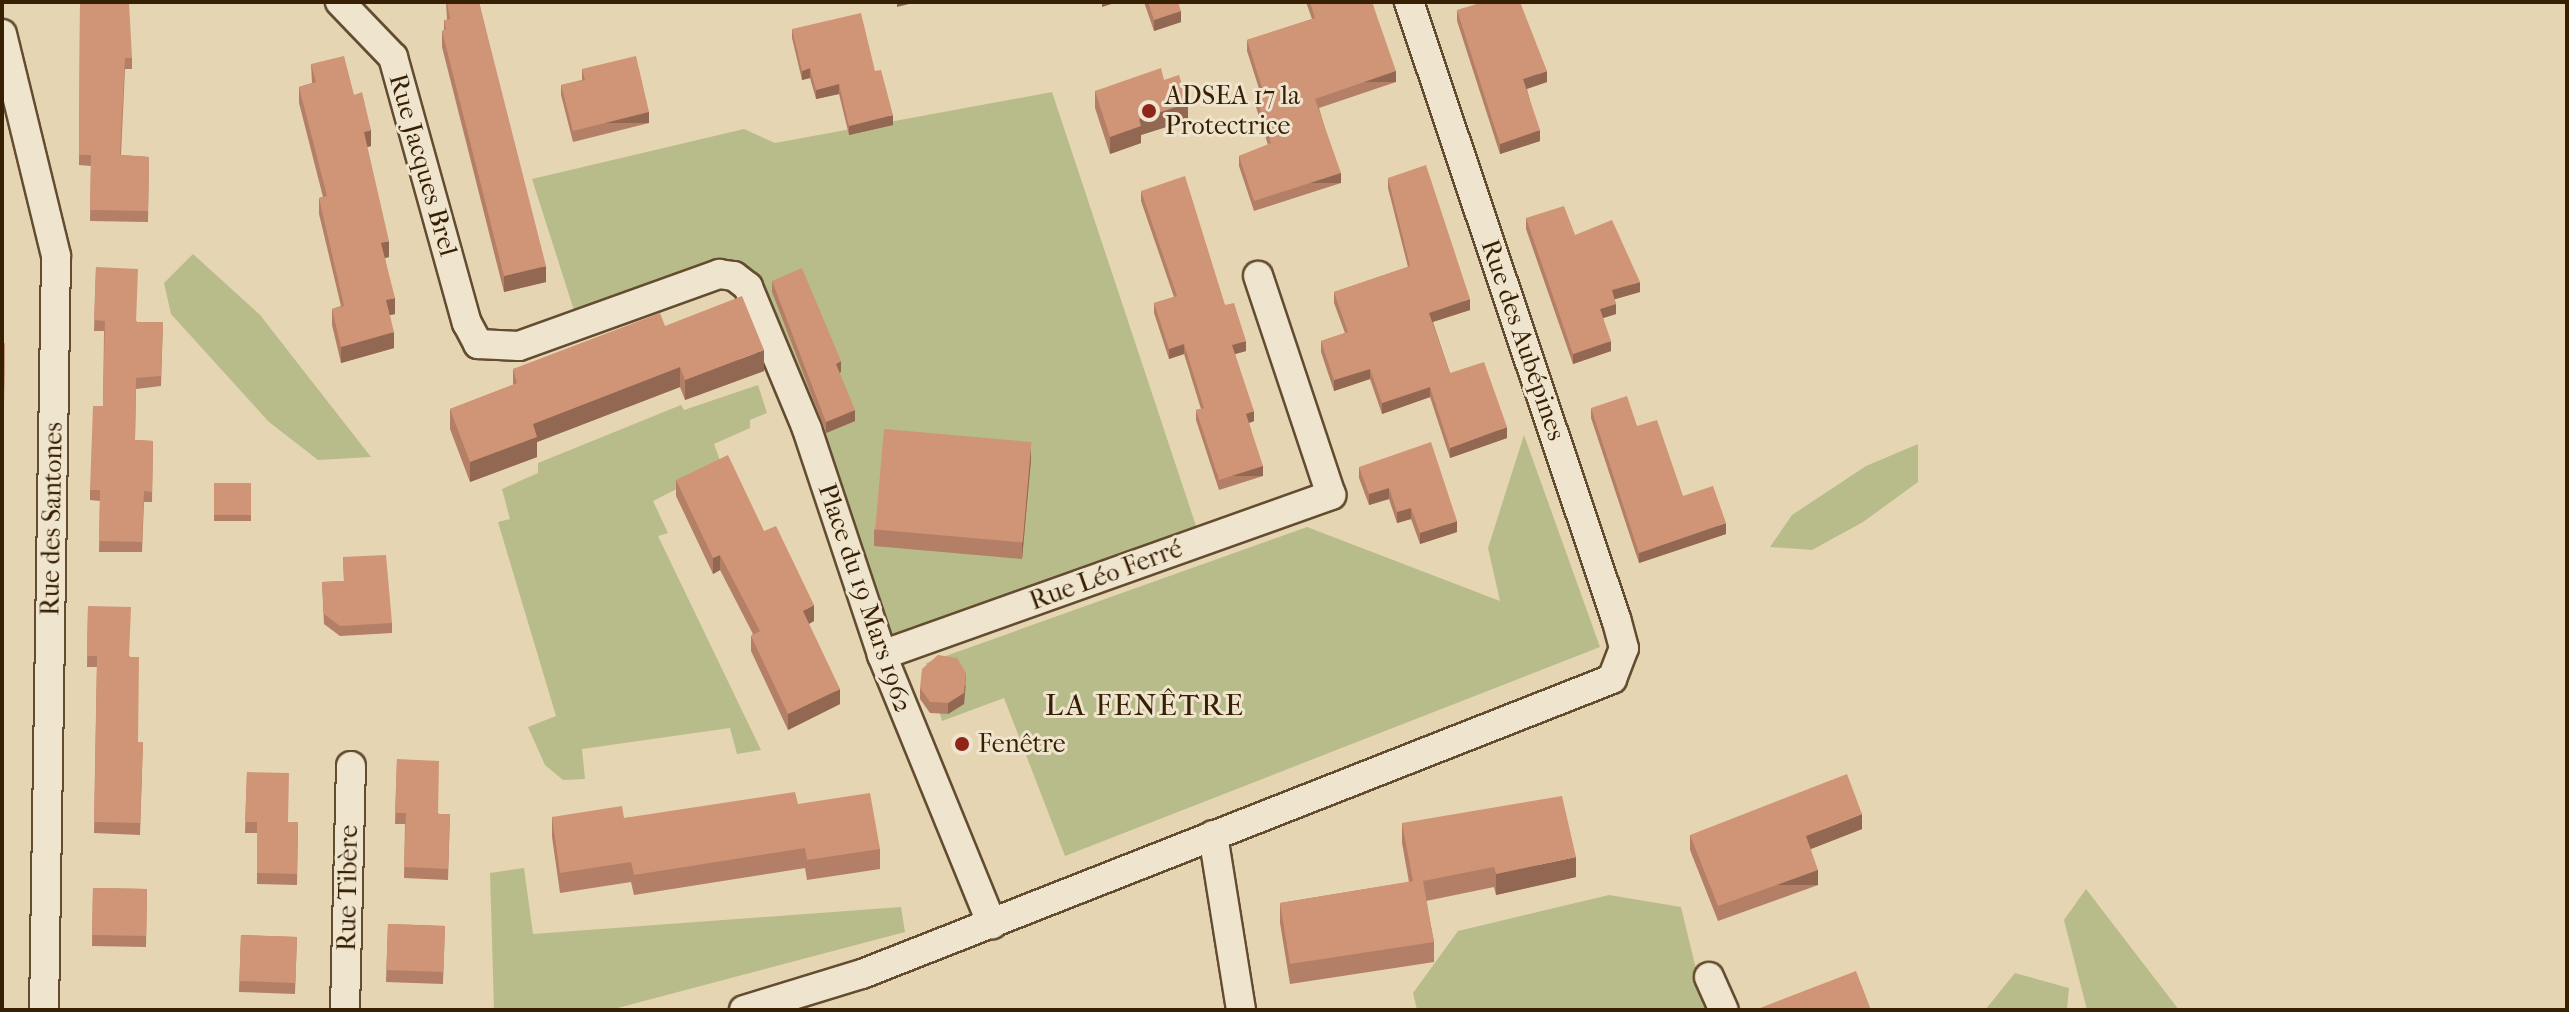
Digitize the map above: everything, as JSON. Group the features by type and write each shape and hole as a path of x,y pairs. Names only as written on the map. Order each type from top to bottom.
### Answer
{"street":[{"name":"Rue Jacques Brel","path":"340,2 393,57 467,323 478,344 519,346 699,278 734,276"},
{"name":"Rue des Aubépines","path":"1213,835 1612,679 1624,648 1409,2"},
{"name":"Rue des Santones","path":"2,34 56,256 44,1010"},
{"name":"Place du 19 Mars 1962","path":"734,276 748,287 807,429 882,655 992,924"},
{"name":"Rue Léo Ferré","path":"882,655 1331,495 1258,276"},
{"name":"Rue Tibère","path":"345,1010 351,766"},
{"path":"744,1010 862,974 1213,835 1241,1010"},
{"path":"1709,977 1724,1010"}],"green space":[{"path":"1052,92 1201,541 882,655 734,276 578,323 532,179 744,129 775,143"},
{"path":"193,254 260,315 371,457 318,460 269,422 171,314 164,283"},
{"path":"758,385 767,413 750,420 750,428 714,444 722,466 653,501 668,533 658,536 761,750 737,754 730,728 582,749 585,779 563,780 545,765 528,727 556,716 498,522 510,519 502,489 538,473 538,463 681,405 684,410"},
{"path":"1524,435 1600,647 1065,856 1004,698 942,721 926,663 1307,527 1500,601 1488,548"},
{"path":"1918,444 1918,482 1863,522 1812,550 1770,547 1792,515 1866,466"},
{"path":"524,868 533,934 901,907 905,932 610,1010 494,1010 490,873"},
{"path":"2086,889 2179,1010 2087,1010 2064,920"},
{"path":"1609,895 1681,907 1706,1010 1417,1010 1413,993 1458,931"},
{"path":"2015,973 2069,988 2067,1010 1985,1010"}],"building":[{"path":"129,2 132,58 125,58 120,155 149,157 148,211 90,210 91,155 79,155 80,3"},
{"path":"447,2 479,2 546,266 504,276 442,31 446,29 444,20 450,19"},
{"path":"1148,2 1178,2 1181,11 1154,20"},
{"path":"1310,2 1372,2 1396,71 1315,99 1341,173 1254,201 1239,156 1271,143 1256,96 1264,94 1247,40 1315,18"},
{"path":"1483,2 1520,2 1547,71 1523,79 1540,130 1500,144 1457,10"},
{"path":"861,13 875,71 881,70 893,115 849,126 839,84 816,90 810,68 802,71 792,29"},
{"path":"344,56 354,95 362,92 371,130 364,132 389,241 381,243 395,298 386,300 394,332 341,347 332,309 344,306 319,198 327,196 299,87 316,82 311,64"},
{"path":"636,56 649,112 573,131 561,85 585,80 582,69"},
{"path":"1161,68 1164,80 1179,75 1188,103 1139,119 1141,126 1110,137 1095,91"},
{"path":"1426,165 1470,299 1429,313 1450,373 1484,362 1507,427 1450,448 1430,387 1382,403 1370,369 1334,380 1321,341 1348,332 1334,292 1410,266 1388,178"},
{"path":"1185,176 1225,305 1234,303 1246,341 1232,345 1254,411 1246,414 1263,466 1219,480 1196,410 1204,408 1184,344 1169,349 1154,303 1177,296 1141,191"},
{"path":"1564,206 1575,235 1612,220 1640,282 1612,290 1616,304 1600,309 1611,341 1573,354 1526,218"},
{"path":"96,267 138,269 136,322 163,322 161,376 136,378 135,440 153,441 152,492 144,491 142,542 99,541 100,490 90,490 93,406 103,406 105,321 94,320"},
{"path":"802,268 841,361 836,364 855,410 826,422 772,281"},
{"path":"742,296 764,350 685,380 680,367 533,424 537,437 470,462 450,409 517,383 513,369 660,313 665,326"},
{"path":"2,343 5,343 4,394 2,394"},
{"path":"1627,396 1637,426 1657,420 1683,496 1713,486 1726,523 1639,553 1591,408"},
{"path":"884,429 1031,442 1023,543 875,530"},
{"path":"1431,442 1457,521 1420,533 1411,508 1397,512 1389,488 1369,494 1359,467"},
{"path":"728,455 764,531 776,526 814,605 803,611 840,689 788,714 751,636 760,631 720,555 713,558 676,480"},
{"path":"214,483 251,483 251,515 214,515"},
{"path":"386,555 392,623 340,626 324,614 322,582 344,581 343,557"},
{"path":"88,606 131,607 129,657 139,657 138,742 143,742 140,823 94,822 97,656 87,656"},
{"path":"938,655 957,658 966,673 964,693 948,703 930,702 920,688 922,669"},
{"path":"397,759 439,761 438,814 450,814 448,869 404,867 406,813 395,813"},
{"path":"247,772 289,773 288,822 298,822 297,874 257,873 257,822 245,822"},
{"path":"1847,774 1862,814 1806,836 1818,870 1718,906 1690,835"},
{"path":"795,792 798,804 870,793 880,849 807,860 805,848 634,875 631,862 560,873 552,817 622,806 624,818"},
{"path":"1562,796 1576,857 1496,874 1494,867 1423,881 1434,942 1290,964 1280,903 1413,881 1402,823"},
{"path":"93,888 147,889 146,936 92,935"},
{"path":"388,924 445,926 443,972 386,970"},
{"path":"241,935 297,937 295,983 239,981"},
{"path":"1856,971 1871,1010 1755,1010"}],"place":[{"name":"ADSEA 17 la Protectrice","path":"1149,111"},
{"name":"Fenêtre","path":"962,744"}],"district":[{"name":"LA FENÊTRE","path":"1145,706"}]}
